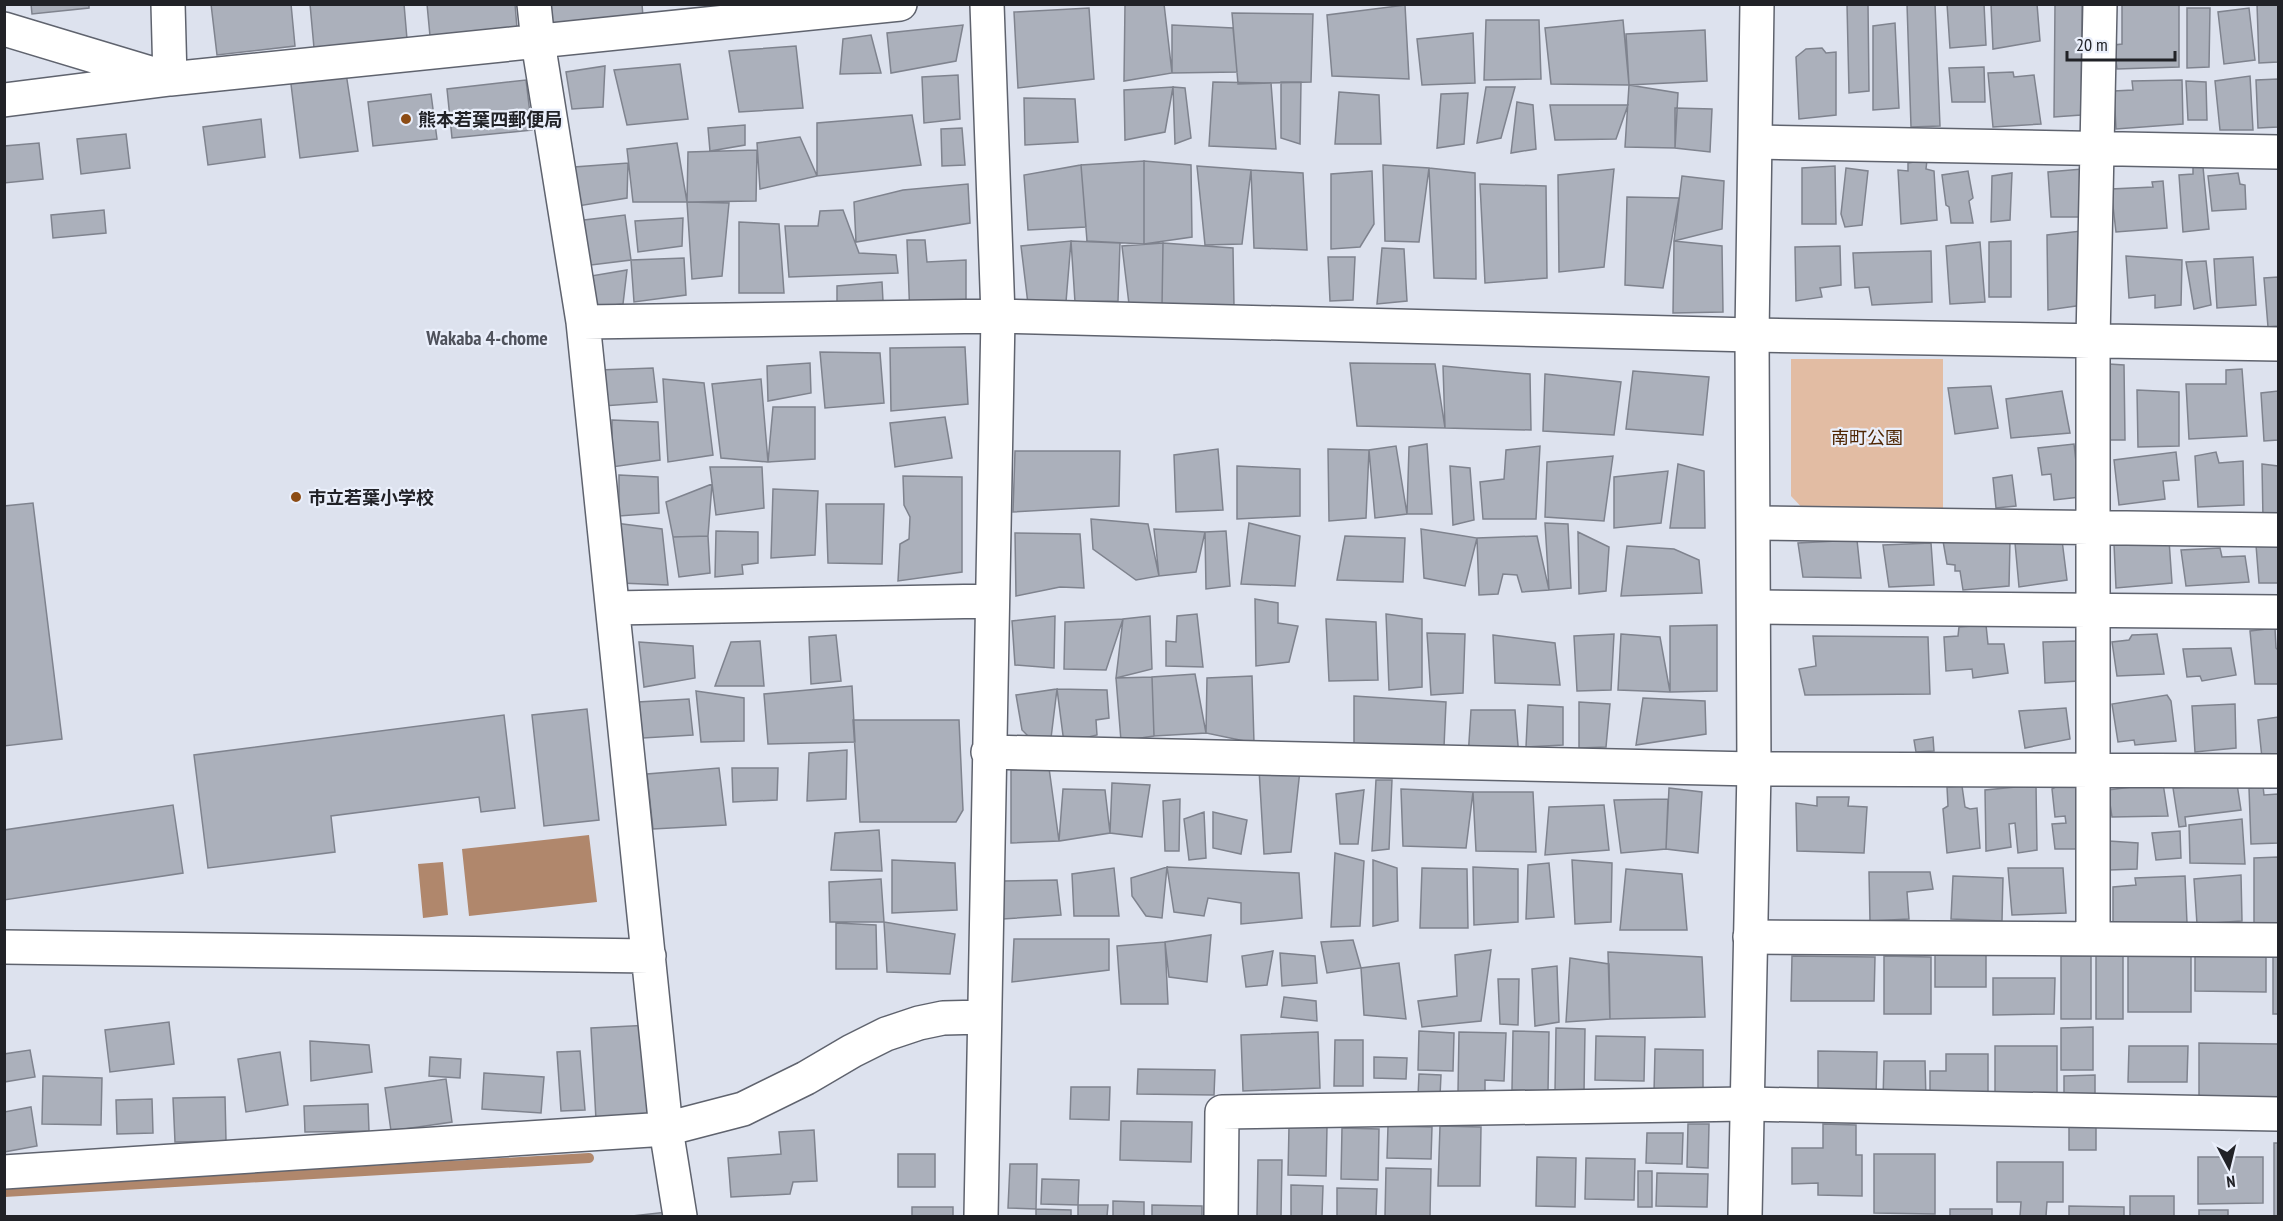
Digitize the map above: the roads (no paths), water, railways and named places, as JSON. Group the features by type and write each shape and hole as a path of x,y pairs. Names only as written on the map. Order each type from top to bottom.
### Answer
{"street":[{"path":"168,4 170,79"},
{"path":"534,4 538,42 584,322 666,1129 680,1216"},
{"path":"4,100 170,79 900,4"},
{"path":"981,1216 998,316 987,4"},
{"path":"1744,1216 1754,769 1752,335 1757,4"},
{"path":"2093,938 2093,340 2100,4"},
{"path":"4,29 170,79"},
{"path":"1756,141 2278,152"},
{"path":"584,322 998,316 1752,335 2278,344"},
{"path":"1754,523 2278,530"},
{"path":"613,608 992,601"},
{"path":"1754,608 2278,612"},
{"path":"988,752 1754,769 2278,771"},
{"path":"1750,937 2278,940"},
{"path":"4,947 649,956"},
{"path":"4,1172 666,1129 743,1109 806,1078 852,1050 886,1034 943,1018 984,1017"},
{"path":"1221,1216 1222,1112 1746,1104 2278,1114"}],"waterway":[{"path":"4,1192 589,1158"}],"place":[{"name":"熊本若葉四郵便局","path":"406,119"},
{"name":"市立若葉小学校","path":"296,497"}],"district":[{"name":"Wakaba 4-chome","path":"487,338"}],"park label":[{"name":"南町公園","path":"1867,437"}]}
